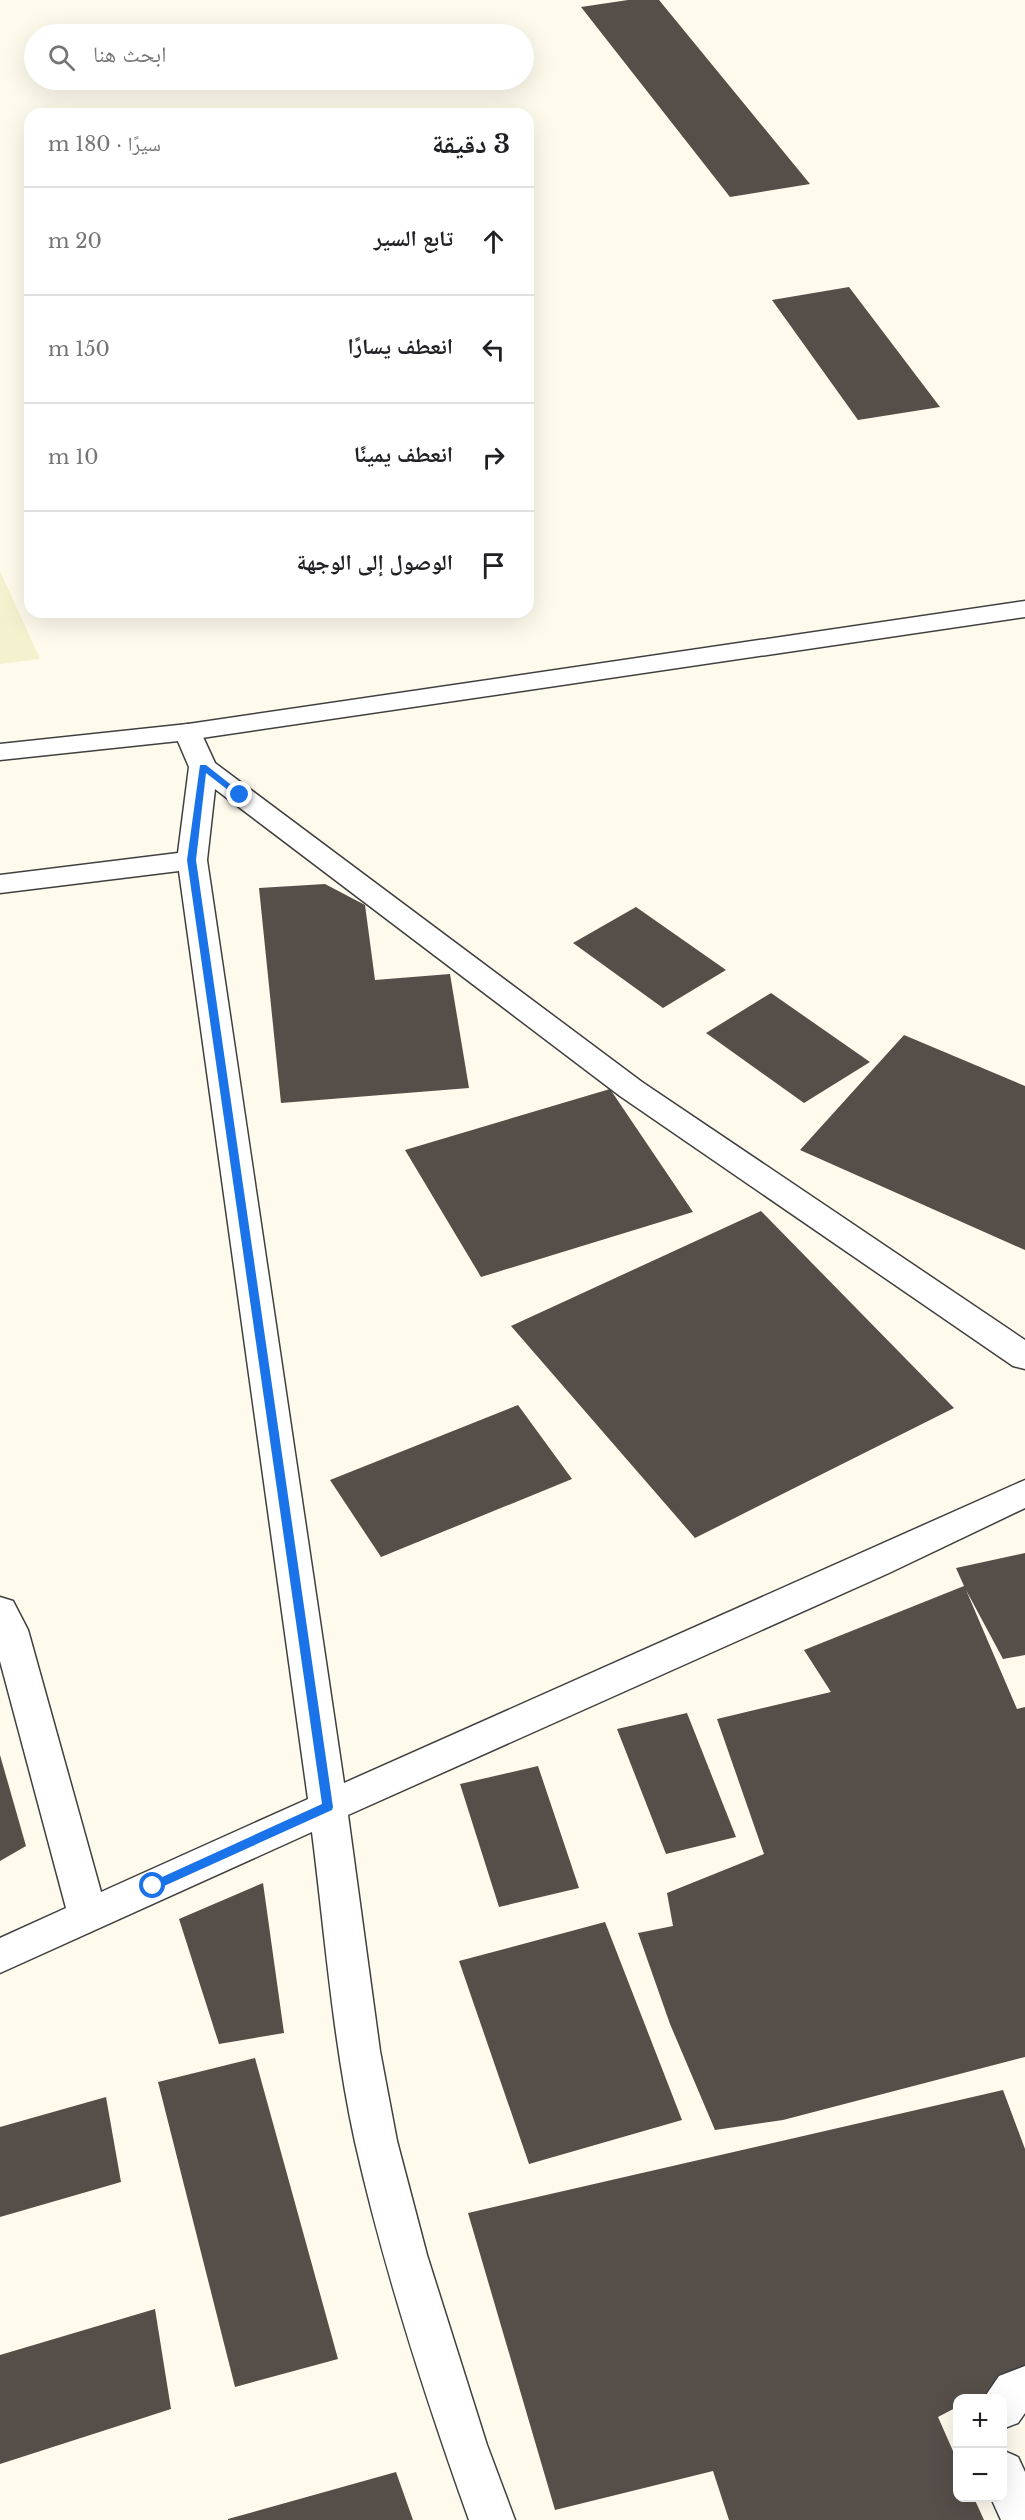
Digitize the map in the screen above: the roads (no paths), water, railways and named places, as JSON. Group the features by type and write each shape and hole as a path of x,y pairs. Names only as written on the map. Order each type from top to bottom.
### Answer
{"street":[{"path":"0,752 188,732 1025,609"},
{"path":"188,732 203,767 631,1089 1025,1357"},
{"path":"203,767 192,860 328,1807 360,2051 376,2141 406,2255 465,2445 492,2520"},
{"path":"0,884 192,860"},
{"path":"0,1956 876,1563 1025,1493"},
{"path":"0,1611 10,1629 88,1916"},
{"path":"1007,2401 1015,2391 1025,2387"},
{"path":"1007,2483 1024,2520"}]}
